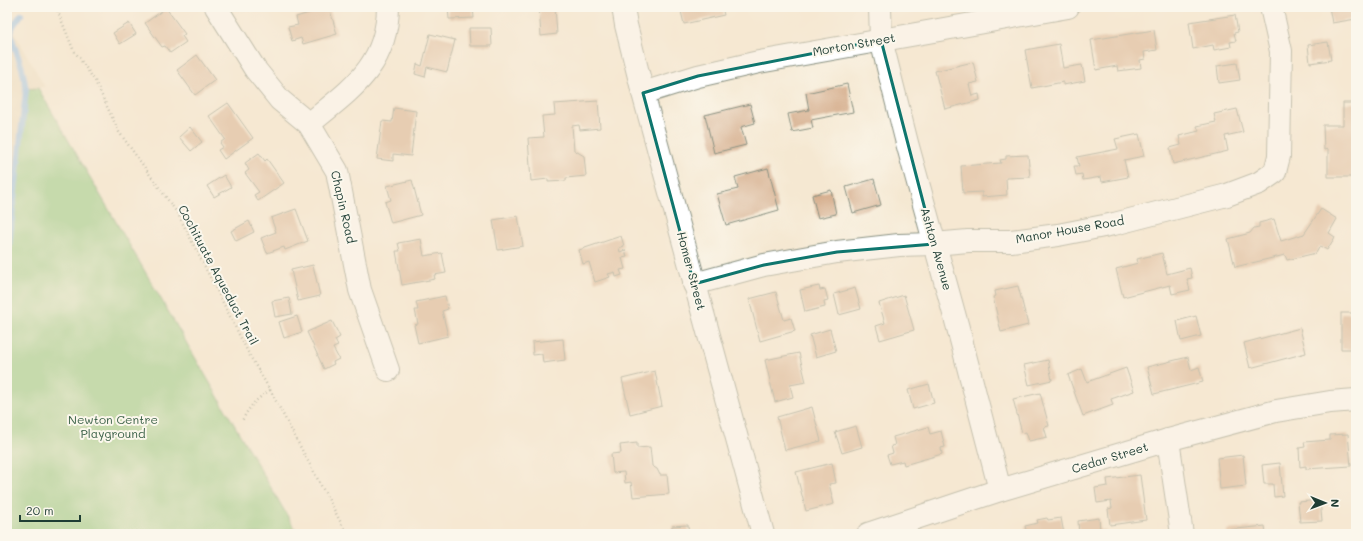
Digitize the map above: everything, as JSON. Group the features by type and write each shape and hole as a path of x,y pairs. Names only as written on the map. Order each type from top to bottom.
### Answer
{"street":[{"name":"Chapin Road","path":"216,7 255,69 280,100 309,124 337,171 360,290 388,370"},
{"path":"309,124 354,86 374,63 385,39 388,7"},
{"name":"Homer Street","path":"623,7 643,93 763,534"},
{"name":"Ashton Avenue","path":"880,7 881,40 906,143 958,328 1000,490"},
{"name":"Morton Street","path":"643,93 706,74 759,62 1068,7"},
{"name":"Manor House Road","path":"694,284 764,265 837,252 899,245 968,241 1011,241 1058,235 1114,224 1228,195 1259,182 1275,172 1279,156 1280,51 1271,7"},
{"name":"Cedar Street","path":"868,534 1000,490 1168,440 1276,412 1330,402 1356,400"},
{"path":"1168,440 1182,534"}],"path":[{"name":"Cochituate Aqueduct Trail","path":"56,7 73,49 95,81 119,132 178,214 250,356 270,390 347,534"},
{"path":"242,421 249,408 270,390"}],"highlighted area":[{"path":"881,40 934,244 837,252 764,265 694,284 643,93 698,76"}],"shaded area":[{"path":"7,19 45,87 26,89 7,264"}],"green space":[{"name":"Newton Centre Playground","path":"38,88 298,534 7,534 7,264 26,89"}],"building":[{"path":"329,7 337,34 303,44 301,38 292,41 288,27 298,25 296,17"},
{"path":"448,7 473,7 474,18 449,19"},
{"path":"539,7 555,7 557,34 541,36"},
{"path":"680,7 722,7 724,15 684,24"},
{"path":"1329,7 1356,7 1356,19 1332,23"},
{"path":"166,8 185,34 182,36 186,42 170,53 165,46 162,47 145,23"},
{"path":"1235,15 1238,32 1234,33 1236,41 1230,42 1231,47 1214,50 1213,45 1193,49 1189,22"},
{"path":"129,23 136,34 120,44 113,33"},
{"path":"469,28 491,28 492,46 470,46"},
{"path":"1154,30 1157,50 1144,52 1145,59 1140,60 1141,68 1118,71 1117,66 1096,70 1091,40"},
{"path":"430,34 455,40 447,72 427,67 425,77 415,74 417,64 422,66"},
{"path":"1328,42 1331,60 1310,63 1308,45"},
{"path":"1059,44 1063,68 1082,65 1085,81 1063,85 1063,82 1032,88 1025,50"},
{"path":"197,55 215,80 195,95 177,70"},
{"path":"973,62 978,82 969,84 972,96 979,94 980,100 945,109 935,71"},
{"path":"1237,63 1240,80 1219,83 1217,66"},
{"path":"847,84 853,112 811,120 813,128 792,132 788,114 809,110 806,93"},
{"path":"598,101 600,128 580,130 579,125 572,126 574,150 584,156 586,176 566,178 566,181 548,182 548,179 531,181 528,138 544,137 542,116 555,115 554,104"},
{"path":"228,103 253,138 224,159 218,150 223,147 220,143 225,139 209,116"},
{"path":"1343,103 1356,103 1356,177 1328,177 1328,149 1324,150 1323,125 1343,125"},
{"path":"750,104 755,123 741,127 746,145 714,153 705,115"},
{"path":"394,108 416,111 411,156 393,154 393,161 377,159 382,121 392,122"},
{"path":"1237,109 1243,132 1225,136 1228,151 1173,164 1170,148 1181,145 1179,136 1199,131 1197,126 1216,122 1214,114"},
{"path":"190,127 202,142 191,151 179,137"},
{"path":"1139,134 1144,156 1124,160 1128,177 1102,182 1101,177 1083,180 1082,174 1076,175 1074,166 1079,166 1077,157 1118,149 1115,139"},
{"path":"259,153 265,161 267,159 284,183 258,201 254,195 259,192 245,173 249,170 245,163"},
{"path":"1028,155 1030,177 1006,178 1007,195 982,197 982,192 963,193 961,166 1001,163 1000,160 1006,159 1006,156"},
{"path":"768,168 779,210 726,225 717,194 738,189 735,177"},
{"path":"224,175 231,187 214,197 207,186"},
{"path":"874,179 881,205 853,213 846,187"},
{"path":"412,180 421,215 391,223 385,202 391,200 387,186"},
{"path":"831,190 836,214 818,218 812,195"},
{"path":"296,209 308,241 285,250 284,247 267,253 261,238 276,232 271,218"},
{"path":"1321,209 1337,219 1329,233 1335,237 1327,250 1320,246 1316,253 1287,260 1285,255 1235,267 1228,239 1250,233 1254,228 1259,227 1259,223 1274,219 1281,241 1304,234"},
{"path":"518,216 523,246 498,250 493,220"},
{"path":"249,221 254,232 236,241 231,231"},
{"path":"621,236 624,246 619,248 620,252 625,250 627,257 622,258 625,269 620,270 622,275 616,277 615,272 608,274 610,277 595,282 589,262 583,264 579,250"},
{"path":"421,239 424,256 442,253 446,273 434,275 435,279 402,285 396,251 400,251 398,243"},
{"path":"1162,253 1167,274 1190,268 1192,278 1187,279 1190,290 1172,294 1170,285 1123,297 1116,269 1138,263 1137,259"},
{"path":"313,265 320,296 298,301 291,270"},
{"path":"819,286 820,290 825,289 828,300 824,301 825,307 805,312 800,290"},
{"path":"1018,286 1028,325 1001,332 993,297 996,296 995,291"},
{"path":"855,288 861,309 839,315 834,294"},
{"path":"776,292 784,320 791,318 795,331 760,341 749,299"},
{"path":"904,295 914,330 880,340 876,326 885,323 879,303"},
{"path":"445,296 448,309 442,311 448,336 418,343 414,325 418,324 415,310 418,310 416,302"},
{"path":"289,298 292,314 275,317 272,301"},
{"path":"1341,313 1356,313 1356,349 1341,349"},
{"path":"297,316 302,332 284,338 279,322"},
{"path":"1196,316 1201,336 1181,341 1177,321"},
{"path":"332,321 340,337 335,340 338,346 333,348 339,359 333,362 334,364 324,369 307,332"},
{"path":"1300,328 1306,353 1250,368 1244,343"},
{"path":"830,329 836,351 816,357 810,335"},
{"path":"563,339 565,360 543,363 542,354 533,355 532,342"},
{"path":"799,353 806,382 790,385 793,397 775,402 765,360"},
{"path":"1188,357 1191,370 1199,367 1203,382 1154,394 1147,367"},
{"path":"1048,360 1052,380 1029,385 1024,365"},
{"path":"1126,368 1134,391 1111,399 1113,405 1083,416 1068,375 1082,369 1087,382"},
{"path":"655,371 662,406 630,414 622,379"},
{"path":"929,384 934,403 913,409 908,390"},
{"path":"1040,393 1049,426 1044,427 1047,437 1029,441 1026,432 1022,433 1013,399"},
{"path":"812,407 821,441 785,450 777,417"},
{"path":"856,426 862,447 842,453 835,432"},
{"path":"928,427 930,434 941,431 945,447 941,448 942,454 904,465 903,461 890,464 887,455 893,453 891,446 895,445 893,437"},
{"path":"1348,434 1351,466 1306,469 1306,466 1300,467 1299,448 1305,447 1304,442 1330,440 1330,435"},
{"path":"637,443 637,448 650,447 652,466 657,469 660,475 667,475 669,494 633,497 631,482 625,483 624,472 613,473 611,454 621,453 620,445"},
{"path":"1243,455 1246,486 1220,489 1217,458"},
{"path":"832,463 836,483 829,484 834,504 806,511 796,472"},
{"path":"1280,463 1283,496 1274,497 1273,484 1264,484 1262,465"},
{"path":"1140,475 1146,520 1110,525 1108,509 1112,508 1111,501 1097,503 1095,488 1108,486 1107,479"},
{"path":"1320,500 1322,521 1300,522 1298,502"},
{"path":"1047,518 1048,520 1061,518 1064,534 1027,534 1025,526 1038,523 1037,520"},
{"path":"1099,518 1100,531 1105,530 1106,534 1079,534 1078,521"},
{"path":"688,525 689,534 664,534 664,531 672,530 672,526"},
{"path":"1265,526 1266,534 1227,534 1227,530"}],"waterway":[{"path":"7,264 26,89 22,68 11,33 13,26 21,15"}]}
